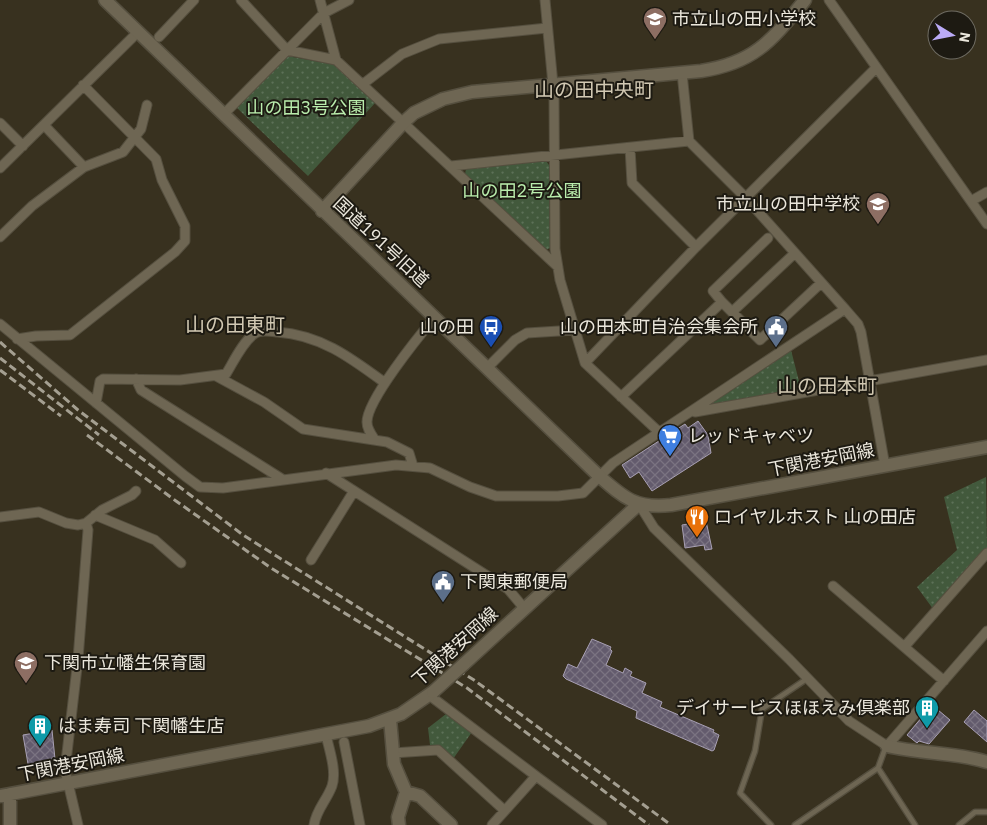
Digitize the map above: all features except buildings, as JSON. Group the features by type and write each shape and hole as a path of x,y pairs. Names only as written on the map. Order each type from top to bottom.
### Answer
{"street":[{"name":"国道191号旧道","path":"105,0 322,211 600,476 628,500 639,504"},
{"path":"158,37 194,0"},
{"path":"241,0 287,50 336,60 558,267"},
{"path":"320,0 336,60"},
{"path":"224,114 324,13 349,0"},
{"path":"545,0 553,86 555,249 558,267 585,364 659,432"},
{"path":"322,211 404,122 431,104 464,94 682,73 722,67 749,56 775,35 805,0"},
{"path":"829,0 987,224"},
{"path":"363,84 402,54 439,38 547,28"},
{"path":"0,168 138,32"},
{"path":"585,364 696,247 876,68"},
{"path":"682,73 689,141 746,198 858,324 885,466"},
{"path":"17,339 36,336 70,335 176,252 184,241 186,226 168,193 156,159 83,85"},
{"path":"0,237 32,206 84,167 123,152 141,129 147,105"},
{"path":"0,123 23,146"},
{"path":"44,125 84,167"},
{"path":"451,166 689,141"},
{"path":"630,148 632,183 696,247"},
{"path":"971,201 987,192"},
{"path":"768,238 713,291 760,340 821,283"},
{"path":"732,312 795,253"},
{"path":"620,397 722,302"},
{"path":"0,324 96,403 162,461 200,487 207,489 396,465 413,466 443,473 484,493 505,496 558,496 583,493 613,463 845,309"},
{"path":"375,440 367,421 369,413 385,383 435,317"},
{"path":"488,368 515,340 524,334 575,330"},
{"path":"96,403 100,382 103,379 180,380 226,374 254,334 262,331 292,334 320,341 353,359 385,383"},
{"path":"690,413 987,360"},
{"path":"216,376 264,402 303,429 394,444 406,450 413,466"},
{"path":"136,379 141,390 282,479"},
{"name":"下関港安岡線","path":"5,795 326,735 390,719 431,693 639,504 658,507 671,506 987,447"},
{"path":"326,473 508,589 524,608"},
{"path":"0,518 39,512 66,523 86,523 95,515 136,491"},
{"path":"311,560 354,491"},
{"path":"639,504 654,528 808,678 849,721 887,746 910,752 954,754 987,762"},
{"path":"95,515 155,540 181,563"},
{"path":"78,825 68,783 66,759 86,571 88,530 86,523"},
{"path":"905,646 987,553"},
{"path":"833,586 944,681"},
{"path":"887,746 987,631"},
{"path":"431,693 536,776 602,825"},
{"path":"390,719 396,772 405,785 406,792 398,817 399,825"},
{"path":"314,825 319,808 333,784 334,776 326,735"},
{"path":"344,742 360,825"},
{"path":"393,753 438,750 504,810"},
{"path":"492,825 536,776"},
{"path":"406,792 420,796 451,825"},
{"path":"5,795 10,825"}],"lane":[{"path":"771,825 740,793 755,751 762,709 808,678"},
{"path":"795,825 878,768 887,746"},
{"path":"878,768 915,825"},
{"path":"959,825 975,812 987,812"}],"green space":[{"name":"山の田3号公園","path":"287,56 337,65 376,102 308,176 236,107"},
{"name":"山の田2号公園","path":"546,161 549,165 550,248 546,250 465,174 466,169"},
{"path":"791,350 801,389 713,404 713,402"},
{"path":"986,477 987,554 936,613 917,587 957,550 944,497"},
{"path":"446,714 472,732 453,759 441,748 430,745 428,728"}],"railway":[{"path":"0,342 78,410 243,535 474,680 671,825"},
{"path":"0,358 99,435"},
{"path":"0,370 61,416"},
{"path":"87,435 271,568 467,688 649,825"}],"place":[{"name":"市立山の田小学校","path":"655,40"},
{"name":"市立山の田中学校","path":"878,225"},
{"name":"山の田","path":"491,348"},
{"name":"山の田本町自治会集会所","path":"776,348"},
{"name":"レッドキャベツ","path":"670,457"},
{"name":"ロイヤルホスト 山の田店","path":"697,538"},
{"name":"下関東郵便局","path":"443,603"},
{"name":"下関市立幡生保育園","path":"26,684"},
{"name":"デイサービスほほえみ倶楽部","path":"927,729"},
{"name":"はま寿司 下関幡生店","path":"40,747"}],"district":[{"name":"山の田中央町","path":"594,90"},
{"name":"山の田東町","path":"235,325"},
{"name":"山の田本町","path":"827,386"}]}
